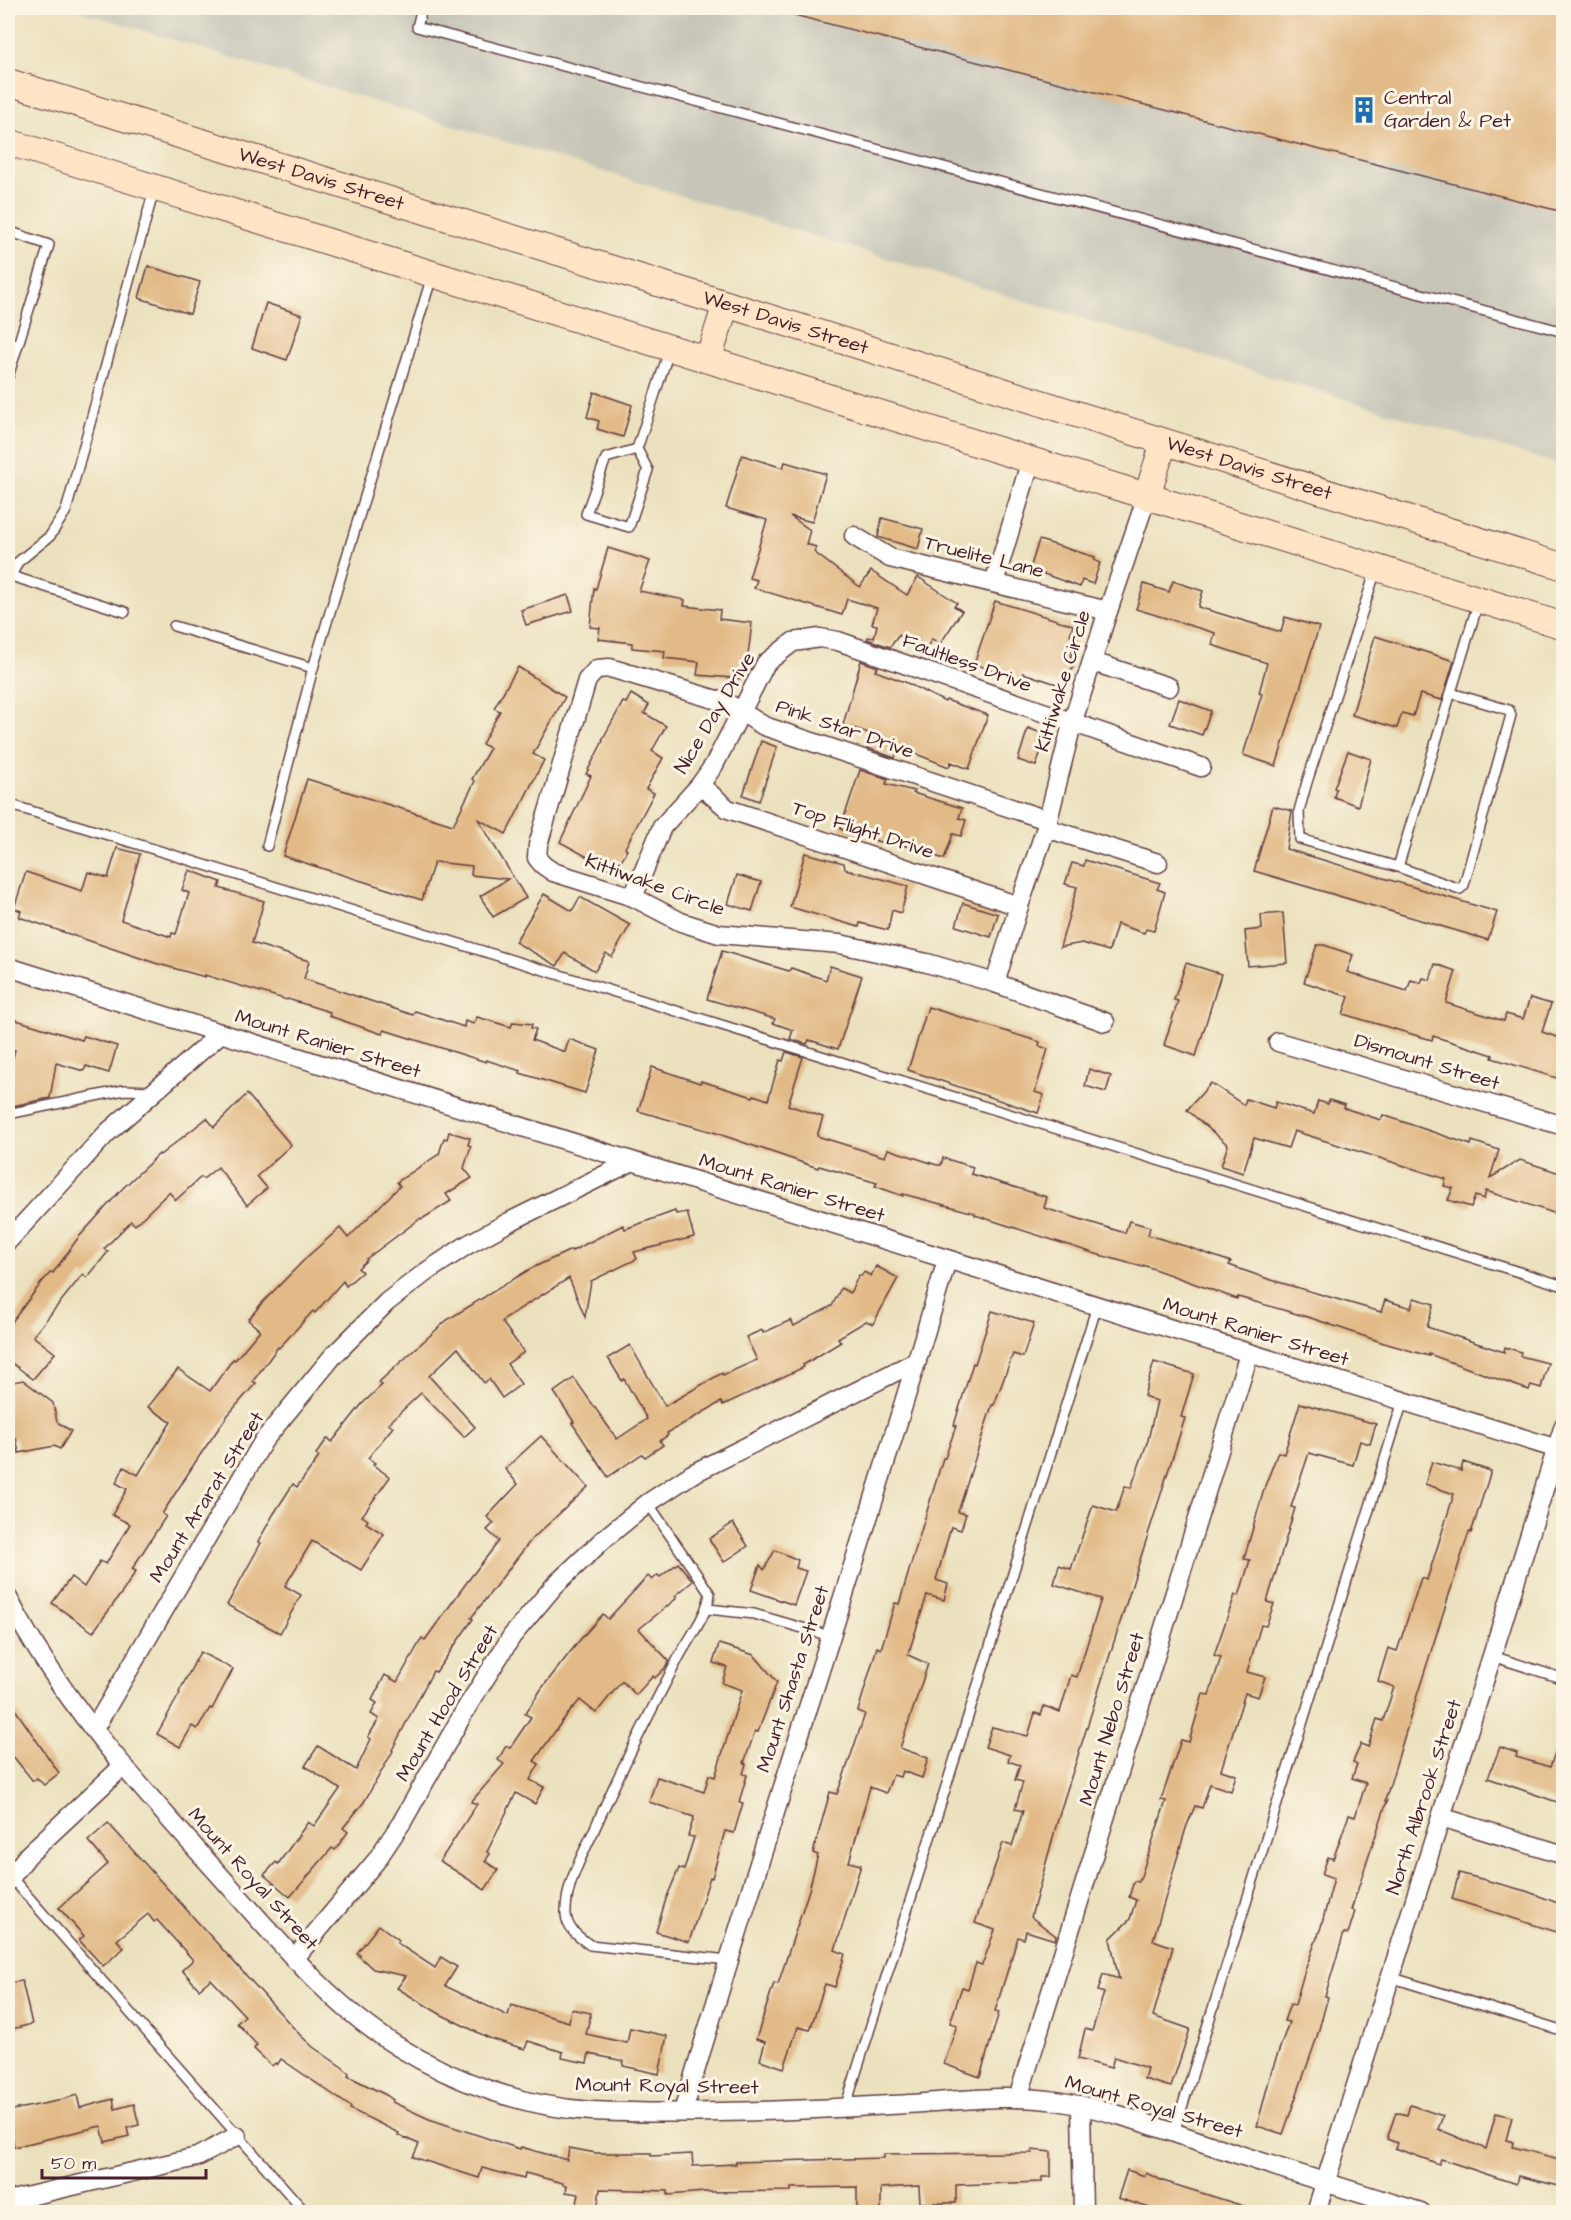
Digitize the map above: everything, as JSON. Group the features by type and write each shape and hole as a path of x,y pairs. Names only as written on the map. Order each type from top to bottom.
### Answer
{"main road":[{"name":"West Davis Street","path":"8,82 726,304 1563,567"},
{"path":"8,142 1563,626"},
{"path":"708,360 726,304"},
{"path":"1148,496 1164,442"}],"street":[{"path":"994,583 1031,460"},
{"name":"Kittiwake Circle","path":"995,983 1018,906 1047,824 1072,724 1148,496"},
{"name":"Truelite Lane","path":"854,536 890,558 1108,611"},
{"name":"Nice Day Drive","path":"633,897 662,827 700,785 714,765 766,663 793,642 820,638"},
{"name":"Faultless Drive","path":"820,638 838,641 1201,767"},
{"path":"1093,662 1169,687"},
{"name":"Pink Star Drive","path":"597,669 610,668 727,703 764,726 1158,863"},
{"name":"Kittiwake Circle","path":"597,669 587,680 538,845 537,858 543,866 553,872 633,897 681,922 719,934 840,944 927,963 995,983 1105,1022"},
{"name":"Top Flight Drive","path":"700,785 728,809 1018,906"},
{"name":"Mount Ranier Street","path":"8,967 1560,1450"},
{"path":"8,1241 107,1133 220,1034"},
{"name":"Dismount Street","path":"1278,1042 1563,1126"},
{"name":"Mount Ararat Street","path":"94,1729 264,1440 333,1356 387,1302 467,1245 631,1162"},
{"name":"Mount Shasta Street","path":"683,2112 728,1960 947,1260"},
{"name":"Mount Nebo Street","path":"1018,2098 1249,1354"},
{"name":"Mount Hood Street","path":"294,1959 375,1861 402,1822 466,1707 512,1636 555,1585 605,1538 648,1503 692,1474 917,1361"},
{"name":"North Albrook Street","path":"1316,2212 1492,1656 1560,1450 1563,1425"},
{"name":"Mount Royal Street","path":"8,1598 40,1657 122,1767 294,1959 346,2008 393,2044 433,2067 485,2089 526,2101 587,2111 683,2112 845,2108 1018,2098 1053,2100 1082,2105 1421,2212"},
{"path":"8,1877 28,1855 122,1767"},
{"path":"1441,1817 1563,1855"},
{"path":"1082,2105 1083,2212"},
{"path":"8,2201 197,2157 237,2136"}],"lane":[{"path":"422,8 417,27 1563,332"},
{"path":"125,612 9,575 18,562 51,536 66,511 155,188"},
{"path":"8,231 49,245 8,377"},
{"path":"267,846 313,668 433,273"},
{"path":"637,449 606,458 586,514 629,527 648,470 637,449 670,348"},
{"path":"1377,568 1307,782 1299,811 1300,839 1398,867 1460,889 1464,885 1511,715 1509,710 1451,693"},
{"path":"1398,867 1479,600"},
{"path":"174,627 313,668"},
{"path":"8,804 1563,1286"},
{"path":"8,1114 124,1090 153,1091"},
{"path":"845,2108 1097,1306"},
{"path":"1174,2133 1402,1401"},
{"path":"648,1503 710,1594 708,1609 688,1640 627,1757 570,1885 566,1914 569,1926 575,1935 590,1945 728,1960"},
{"path":"708,1609 754,1614 830,1636"},
{"path":"1492,1656 1563,1678"},
{"path":"8,1877 305,2212"},
{"path":"1390,1977 1563,2031"}],"shaded area":[{"path":"70,8 1563,8 1563,466"}],"building":[{"name":"Central Garden & Pet","path":"790,8 1563,8 1563,212 790,14"},
{"path":"148,266 200,282 190,314 139,298"},
{"path":"266,303 302,315 287,360 252,348"},
{"path":"594,392 632,405 623,437 597,429 599,421 587,417"},
{"path":"742,455 783,468 785,462 826,474 812,522 790,516 810,530 806,544 816,547 814,552 860,587 871,571 907,595 918,577 957,603 954,606 962,611 940,644 932,639 924,651 899,635 890,647 867,639 868,637 874,638 877,625 872,624 877,608 847,599 842,615 754,588 757,580 749,578 767,520 726,508"},
{"path":"882,518 923,529 918,549 878,537"},
{"path":"1039,540 1095,557 1094,560 1100,563 1093,584 1082,580 1080,587 1030,569"},
{"path":"608,548 650,561 639,591 685,600 684,606 720,610 719,619 752,623 745,679 697,675 699,662 664,658 665,651 632,648 632,643 598,639 600,628 590,627 594,588 596,589"},
{"path":"1173,581 1203,591 1198,607 1281,632 1285,617 1319,627 1276,766 1243,755 1262,694 1259,693 1267,663 1212,645 1215,633 1136,609 1144,584 1169,592"},
{"path":"568,595 573,611 526,625 521,610"},
{"path":"995,601 1073,625 1070,635 1077,637 1069,661 1074,663 1066,687 1023,673 1021,680 974,664"},
{"path":"1375,636 1454,661 1442,700 1420,694 1413,716 1402,713 1397,728 1352,715"},
{"path":"861,661 878,667 875,671 905,682 945,702 946,700 988,715 969,769 951,762 949,767 906,750 898,749 895,758 867,748 872,734 843,725"},
{"path":"518,667 565,697 533,754 544,760 506,834 478,819 526,898 493,917 480,896 508,879 471,875 472,866 434,862 422,900 283,856 307,779 453,825 475,781 472,779 490,748 482,744 500,711 494,708"},
{"path":"631,694 649,705 644,713 666,726 652,751 663,758 646,789 654,793 615,872 560,842 591,776 586,774 602,740 623,702 626,703"},
{"path":"1179,699 1211,711 1202,735 1170,724"},
{"path":"1028,728 1046,735 1036,766 1018,760"},
{"path":"761,741 777,747 759,801 743,795"},
{"path":"1348,751 1371,759 1358,806 1334,797 1336,789 1334,788"},
{"path":"860,770 888,779 886,784 962,808 959,818 966,820 961,836 953,834 944,859 885,839 883,843 840,829"},
{"path":"1273,806 1292,811 1286,849 1497,912 1488,940 1254,871"},
{"path":"117,848 140,854 121,920 171,937 172,933 176,934 189,893 182,890 189,870 221,882 219,888 264,901 252,943 309,961 304,979 413,1015 415,1011 464,1027 465,1021 474,1024 477,1017 511,1027 513,1022 532,1024 531,1028 536,1029 532,1040 565,1052 569,1039 599,1050 585,1093 486,1060 486,1062 384,1030 382,1034 329,1016 330,1012 205,975 205,977 155,963 19,917 21,911 14,908 26,872 82,891 88,872 108,878"},
{"path":"805,853 844,863 845,869 908,886 901,913 892,910 888,930 860,923 859,927 790,907"},
{"path":"1085,860 1160,883 1157,889 1165,892 1154,931 1146,929 1144,933 1117,924 1109,951 1082,943 1060,947 1077,887 1065,884 1072,863 1084,866"},
{"path":"737,875 761,882 752,911 728,904"},
{"path":"544,894 572,911 580,897 630,925 612,957 606,953 595,971 565,953 557,966 515,942"},
{"path":"963,903 998,914 991,937 956,926"},
{"path":"1283,913 1287,963 1248,966 1245,931 1262,929 1261,915"},
{"path":"1317,945 1324,945 1353,955 1347,972 1407,991 1411,980 1421,983 1423,978 1430,980 1435,964 1456,971 1446,1003 1504,1021 1506,1014 1523,1019 1530,998 1551,1004 1542,1032 1563,1039 1563,1080 1492,1058 1493,1055 1433,1036 1432,1040 1343,1014 1349,997 1304,982"},
{"path":"722,951 789,971 791,968 826,980 830,966 862,976 838,1049 809,1040 807,1044 790,1039 793,1030 773,1023 775,1019 707,999"},
{"path":"1186,963 1221,974 1196,1056 1164,1045 1178,1001 1174,1000"},
{"path":"928,1007 1040,1042 1039,1046 1048,1049 1035,1092 1044,1095 1038,1113 908,1070"},
{"path":"13,1019 82,1040 84,1036 117,1046 109,1073 86,1066 84,1071 56,1063 50,1098 8,1107 8,1079 15,1050 8,1047 8,1034"},
{"path":"786,1052 803,1057 788,1105 823,1117 817,1136 885,1157 888,1149 937,1165 941,1165 943,1158 973,1167 971,1174 1047,1197 1044,1208 1125,1233 1129,1221 1150,1227 1148,1235 1231,1262 1229,1265 1268,1279 1381,1312 1385,1300 1411,1308 1414,1298 1434,1304 1427,1327 1504,1352 1505,1347 1521,1352 1520,1356 1548,1363 1541,1388 1531,1385 1529,1390 1429,1354 1429,1356 1384,1343 1311,1318 1238,1297 1237,1299 1143,1265 1143,1267 1096,1254 975,1215 975,1213 903,1194 903,1196 875,1186 877,1183 819,1166 818,1168 713,1132 638,1111 652,1067 700,1083 701,1081 768,1100 780,1060 783,1061"},
{"path":"1089,1069 1111,1076 1106,1092 1085,1086"},
{"path":"1211,1083 1244,1105 1246,1099 1274,1108 1276,1102 1314,1114 1318,1101 1328,1104 1329,1100 1345,1105 1344,1108 1381,1120 1383,1115 1471,1145 1472,1141 1499,1150 1490,1178 1520,1160 1563,1174 1563,1216 1486,1191 1484,1199 1475,1196 1471,1207 1448,1200 1453,1188 1444,1186 1446,1179 1294,1131 1288,1148 1254,1138 1243,1173 1221,1166 1228,1145 1187,1110"},
{"path":"247,1094 291,1145 257,1176 267,1188 247,1205 218,1167 203,1179 201,1177 176,1200 169,1192 135,1225 131,1221 104,1249 108,1252 87,1278 83,1274 33,1336 55,1353 33,1379 8,1360 8,1327 42,1282 51,1272 53,1273 78,1238 123,1188 159,1154 207,1118 214,1127"},
{"path":"449,1132 470,1138 468,1145 471,1146 464,1168 472,1178 446,1194 451,1201 421,1218 366,1259 358,1268 362,1272 346,1286 343,1281 315,1313 313,1311 278,1347 253,1381 256,1383 228,1415 198,1458 162,1514 166,1516 132,1569 136,1571 93,1632 52,1603 71,1577 84,1587 100,1561 106,1564 130,1524 112,1515 127,1489 116,1483 124,1467 138,1475 171,1422 148,1407 178,1369 210,1391 233,1359 235,1360 260,1330 248,1320 261,1304 308,1256 340,1228 348,1238 400,1186 397,1182 439,1154 444,1138 447,1139"},
{"path":"675,1211 676,1214 687,1212 694,1237 634,1252 637,1259 591,1281 585,1317 569,1278 505,1318 502,1322 524,1352 507,1364 521,1384 502,1398 489,1379 484,1383 458,1348 429,1376 475,1427 464,1437 421,1393 388,1424 393,1427 368,1458 375,1463 373,1465 390,1477 362,1516 368,1520 366,1523 384,1534 361,1570 312,1541 285,1586 301,1595 280,1633 227,1605 261,1543 258,1542 273,1515 293,1484 297,1487 319,1457 316,1454 328,1438 332,1442 362,1404 382,1385 379,1382 447,1320 530,1269 623,1225 625,1229"},
{"path":"876,1266 898,1278 873,1324 866,1321 838,1338 841,1342 803,1365 804,1367 723,1405 721,1402 667,1433 668,1435 660,1441 663,1445 645,1457 642,1454 608,1477 554,1392 574,1378 617,1439 647,1419 624,1379 622,1381 608,1358 630,1345 665,1406 722,1373 723,1375 757,1360 746,1337 762,1330 763,1333 791,1320 794,1326 832,1306 841,1288 850,1293 859,1275 861,1276 864,1272 871,1276"},
{"path":"992,1311 1034,1323 1023,1357 1013,1354 994,1405 992,1405 958,1512 966,1514 961,1530 951,1527 936,1580 948,1584 944,1600 927,1595 908,1655 928,1664 900,1748 928,1758 922,1778 902,1771 900,1777 893,1775 886,1793 870,1787 849,1862 861,1865 835,1950 845,1954 835,1987 825,1984 810,2030 798,2027 784,2068 760,2060 765,2042 756,2039 774,1983 778,1984 809,1890 818,1855 813,1853 830,1792 837,1794 865,1714 858,1711 877,1647 881,1649 895,1603 899,1604 943,1458 945,1458 956,1426 954,1425 973,1363 975,1364"},
{"path":"1154,1362 1194,1374 1181,1417 1185,1418 1060,1812 1031,1917 1056,1936 1055,1940 1026,1931 1024,1939 1018,1937 995,2011 999,2012 980,2077 944,2064 957,2025 950,2023 962,1987 968,1989 976,1963 982,1965 995,1930 975,1923 1003,1843 1012,1846 1023,1811 1015,1809 1023,1782 1015,1780 1020,1765 1008,1761 1010,1755 985,1747 992,1727 1028,1736 1035,1713 1041,1715 1044,1706 1060,1712 1071,1675 1077,1677 1101,1599 1054,1584 1059,1565 1071,1569 1093,1505 1116,1512 1125,1486 1131,1488 1148,1440 1157,1401 1144,1396"},
{"path":"23,1380 53,1403 57,1422 71,1431 60,1449 54,1446 19,1453 16,1438 8,1439 8,1383"},
{"path":"1300,1403 1376,1424 1370,1444 1360,1441 1353,1465 1309,1453 1291,1507 1295,1508 1267,1602 1274,1604 1266,1626 1261,1625 1247,1672 1265,1677 1258,1697 1245,1693 1221,1770 1236,1775 1231,1791 1210,1784 1202,1808 1195,1806 1186,1828 1153,1940 1173,1947 1153,2016 1190,2029 1171,2087 1144,2079 1147,2068 1114,2057 1111,2068 1078,2059 1085,2029 1092,2031 1104,1993 1098,1991 1103,1974 1119,1979 1110,1939 1130,1919 1136,1900 1129,1897 1134,1881 1139,1882 1166,1801 1161,1800 1181,1740 1189,1742 1203,1694 1209,1695 1221,1657 1214,1655 1235,1595 1239,1596 1250,1560 1244,1559 1265,1486 1278,1452 1284,1454"},
{"path":"541,1436 588,1487 531,1540 471,1618 473,1619 436,1672 433,1671 393,1751 364,1802 343,1828 348,1832 335,1850 332,1848 290,1897 264,1875 276,1862 278,1864 308,1822 314,1826 340,1789 305,1766 318,1746 356,1770 371,1739 368,1737 379,1719 371,1714 377,1703 372,1700 385,1675 397,1682 422,1638 425,1640 499,1541 487,1530 494,1523 487,1517 518,1484 505,1469"},
{"path":"1432,1462 1461,1471 1463,1462 1491,1471 1471,1533 1469,1532 1413,1708 1385,1801 1387,1801 1351,1910 1355,1911 1348,1934 1344,1933 1325,1996 1328,1997 1316,2040 1283,2134 1257,2126 1271,2073 1289,2022 1284,2021 1290,2004 1295,2005 1321,1927 1334,1878 1322,1874 1328,1857 1333,1859 1349,1815 1355,1817 1366,1783 1352,1778 1357,1764 1353,1762 1361,1744 1368,1747 1377,1719 1383,1721 1394,1687 1378,1681 1388,1648 1397,1651 1421,1578 1427,1580 1454,1494 1425,1484"},
{"path":"733,1523 748,1546 724,1562 709,1539"},
{"path":"775,1550 798,1560 796,1568 806,1571 794,1605 751,1590 760,1565 764,1570"},
{"path":"678,1563 693,1581 675,1596 677,1598 639,1629 669,1661 666,1667 655,1678 653,1676 636,1695 622,1681 596,1713 580,1700 563,1720 534,1761 539,1764 530,1780 544,1787 535,1804 516,1793 487,1852 490,1854 485,1861 498,1870 485,1890 440,1861 477,1804 471,1802 504,1764 498,1760 506,1746 510,1748 531,1717 525,1714 579,1641 603,1614 608,1619 648,1576 652,1580 658,1575 660,1577"},
{"path":"719,1644 754,1655 777,1682 758,1732 755,1731 744,1763 746,1764 743,1774 747,1775 739,1802 743,1803 734,1833 725,1831 712,1878 710,1877 689,1942 656,1932 679,1868 684,1870 694,1837 688,1836 694,1817 649,1802 657,1777 704,1792 709,1775 715,1777 742,1690 722,1683 727,1667 713,1663"},
{"path":"200,1652 233,1669 212,1709 210,1708 197,1729 192,1726 180,1747 157,1734"},
{"path":"8,1699 59,1773 44,1785 37,1778 33,1781 8,1750"},
{"path":"1561,1735 1563,1736 1563,1793 1560,1792 1557,1802 1488,1778 1500,1747 1517,1753 1516,1757 1550,1767"},
{"path":"108,1823 313,2047 342,2067 349,2073 348,2076 386,2095 393,2100 392,2102 429,2119 520,2149 521,2147 567,2160 569,2148 596,2153 651,2153 651,2156 692,2154 693,2166 736,2164 736,2162 884,2158 884,2154 1032,2153 1032,2150 1051,2152 1051,2177 1042,2177 1042,2182 956,2185 956,2203 920,2203 919,2186 881,2188 881,2212 857,2212 857,2187 668,2195 668,2191 600,2189 597,2212 575,2212 579,2194 566,2192 567,2185 563,2183 525,2173 524,2179 482,2168 479,2178 413,2157 419,2144 350,2109 351,2107 281,2059 277,2065 275,2063 272,2066 254,2049 257,2045 237,2023 245,2016 211,1979 199,1989 182,1970 193,1960 157,1920 154,1922 148,1914 117,1940 124,1948 103,1966 79,1940 84,1936 59,1908 108,1864 88,1841"},
{"path":"1459,1873 1526,1891 1563,1905 1563,1934 1452,1899"},
{"path":"379,1925 399,1940 397,1943 435,1968 441,1957 457,1967 445,1986 508,2016 511,2005 569,2022 571,2009 591,2013 586,2034 627,2043 630,2028 667,2036 659,2074 623,2066 624,2061 589,2054 587,2063 562,2058 563,2052 528,2041 525,2049 489,2038 440,2014 397,1988 406,1976 373,1969 359,1956 357,1953"},
{"path":"22,1981 32,2024 8,2030 8,1983"},
{"path":"77,2095 80,2108 113,2099 115,2109 134,2104 139,2125 127,2128 129,2136 105,2142 101,2126 14,2147 8,2111"},
{"path":"1410,2105 1443,2116 1438,2129 1486,2149 1496,2113 1512,2117 1506,2140 1514,2142 1513,2147 1563,2160 1563,2187 1518,2176 1516,2184 1441,2159 1439,2164 1395,2148 1397,2143 1387,2139 1396,2112 1407,2115"},
{"path":"1127,2170 1145,2176 1146,2173 1163,2181 1250,2208 1249,2212 1162,2212 1118,2198"}],"place":[{"name":"Central Garden & Pet","path":"1364,110"}]}
